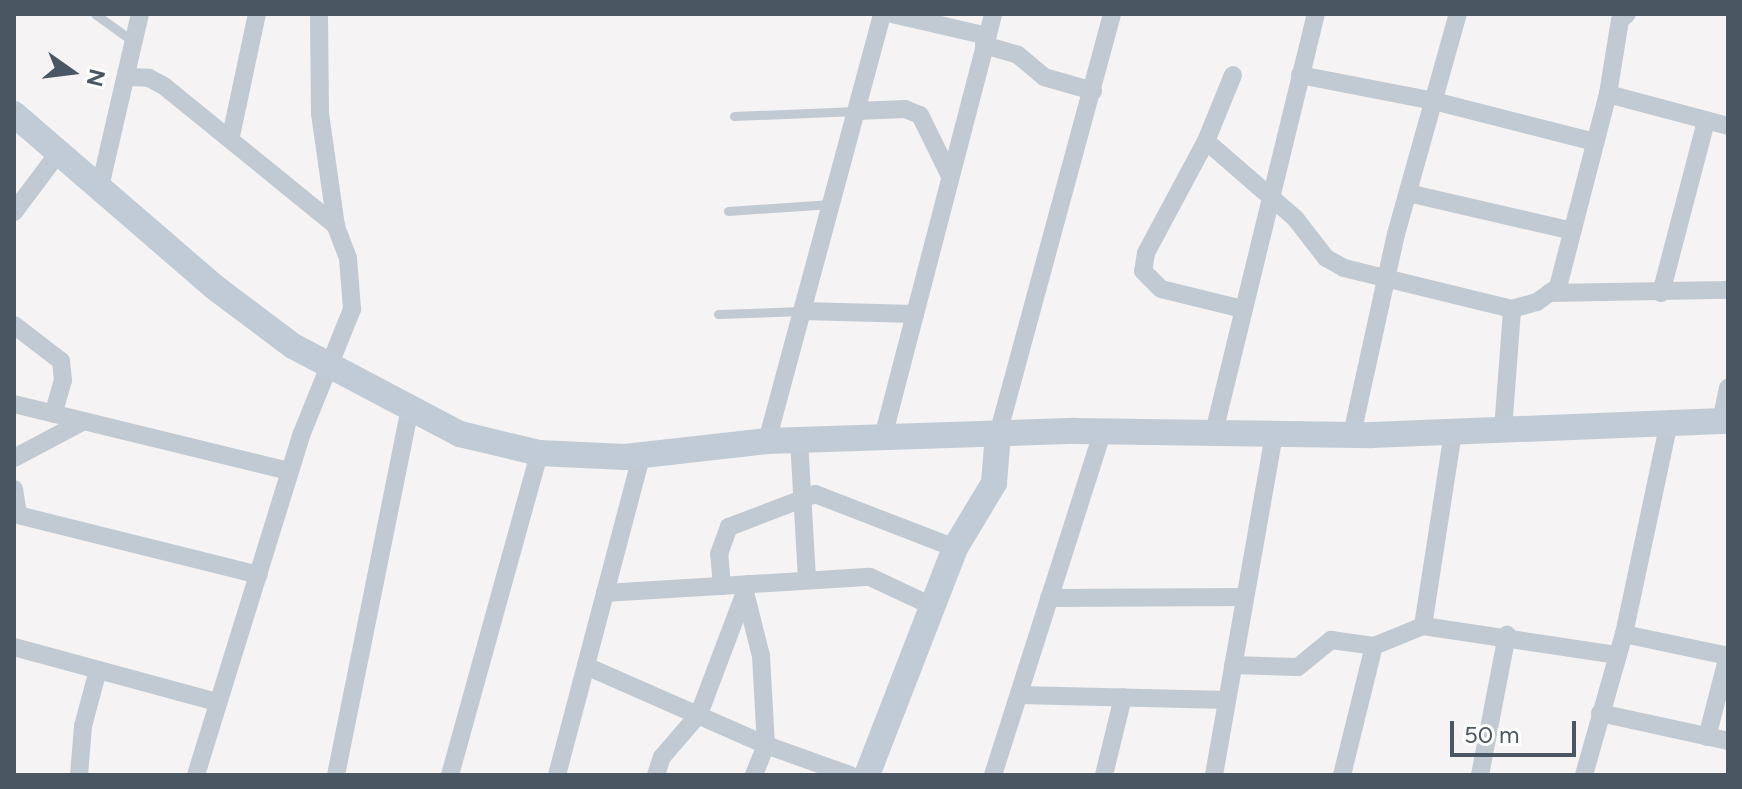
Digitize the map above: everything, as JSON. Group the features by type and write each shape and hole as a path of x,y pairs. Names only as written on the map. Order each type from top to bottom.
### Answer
{"street":[{"path":"100,187 140,14"},
{"path":"231,136 257,14"},
{"path":"196,775 289,471 352,309 348,258 336,226 320,113 319,14"},
{"path":"767,441 882,14"},
{"path":"892,14 986,40 1018,55 1044,77 1093,91"},
{"path":"883,437 993,14"},
{"path":"867,775 955,548 994,483 998,434 1112,14"},
{"path":"1214,432 1316,14"},
{"path":"1352,434 1408,193 1458,14"},
{"path":"1206,141 1270,201 1295,218 1326,258 1386,282 1512,309 1558,287 1608,94 1620,20 1627,14"},
{"path":"1233,75 1206,141 1146,253 1143,271 1161,289 1243,309"},
{"path":"1300,75 1434,101 1595,142"},
{"path":"126,77 157,81 231,136 336,226"},
{"path":"1608,94 1728,126"},
{"path":"856,111 905,109 920,115 950,176"},
{"path":"14,114 213,286 329,366 460,434 539,453 641,456 767,441 1103,431 1352,434 1724,421 1728,388"},
{"path":"1661,293 1706,121"},
{"path":"14,212 59,152"},
{"path":"1408,193 1572,231"},
{"path":"1549,293 1728,290"},
{"path":"1503,430 1512,309"},
{"path":"802,311 915,314"},
{"path":"14,325 64,368 53,414"},
{"path":"14,404 289,471"},
{"path":"336,775 410,409"},
{"path":"14,458 82,422"},
{"path":"1584,775 1624,634 1669,423"},
{"path":"993,775 1103,431"},
{"path":"1423,626 1453,432"},
{"path":"1214,775 1274,433"},
{"path":"799,440 807,580"},
{"path":"450,775 539,453"},
{"path":"557,775 641,456"},
{"path":"14,489 16,515 259,575"},
{"path":"722,586 719,554 729,527 802,496 827,496 955,548"},
{"path":"605,593 722,586 747,588 807,580 870,577 932,606"},
{"path":"656,775 662,757 699,714 747,588"},
{"path":"747,588 761,656 766,745 754,775"},
{"path":"1049,598 1245,597"},
{"path":"1233,665 1298,667 1331,640 1374,646 1423,626 1507,635 1618,655"},
{"path":"1624,634 1728,656 1707,737"},
{"path":"1480,775 1507,635"},
{"path":"1342,775 1374,646"},
{"path":"14,647 217,702"},
{"path":"586,666 766,745 850,775"},
{"path":"79,775 83,726 98,670"},
{"path":"1019,695 1227,700"},
{"path":"1104,775 1123,697"},
{"path":"1600,713 1728,741"}],"lane":[{"path":"95,14 134,42"},
{"path":"734,116 856,111"},
{"path":"728,211 831,204"},
{"path":"718,314 802,311"}]}
